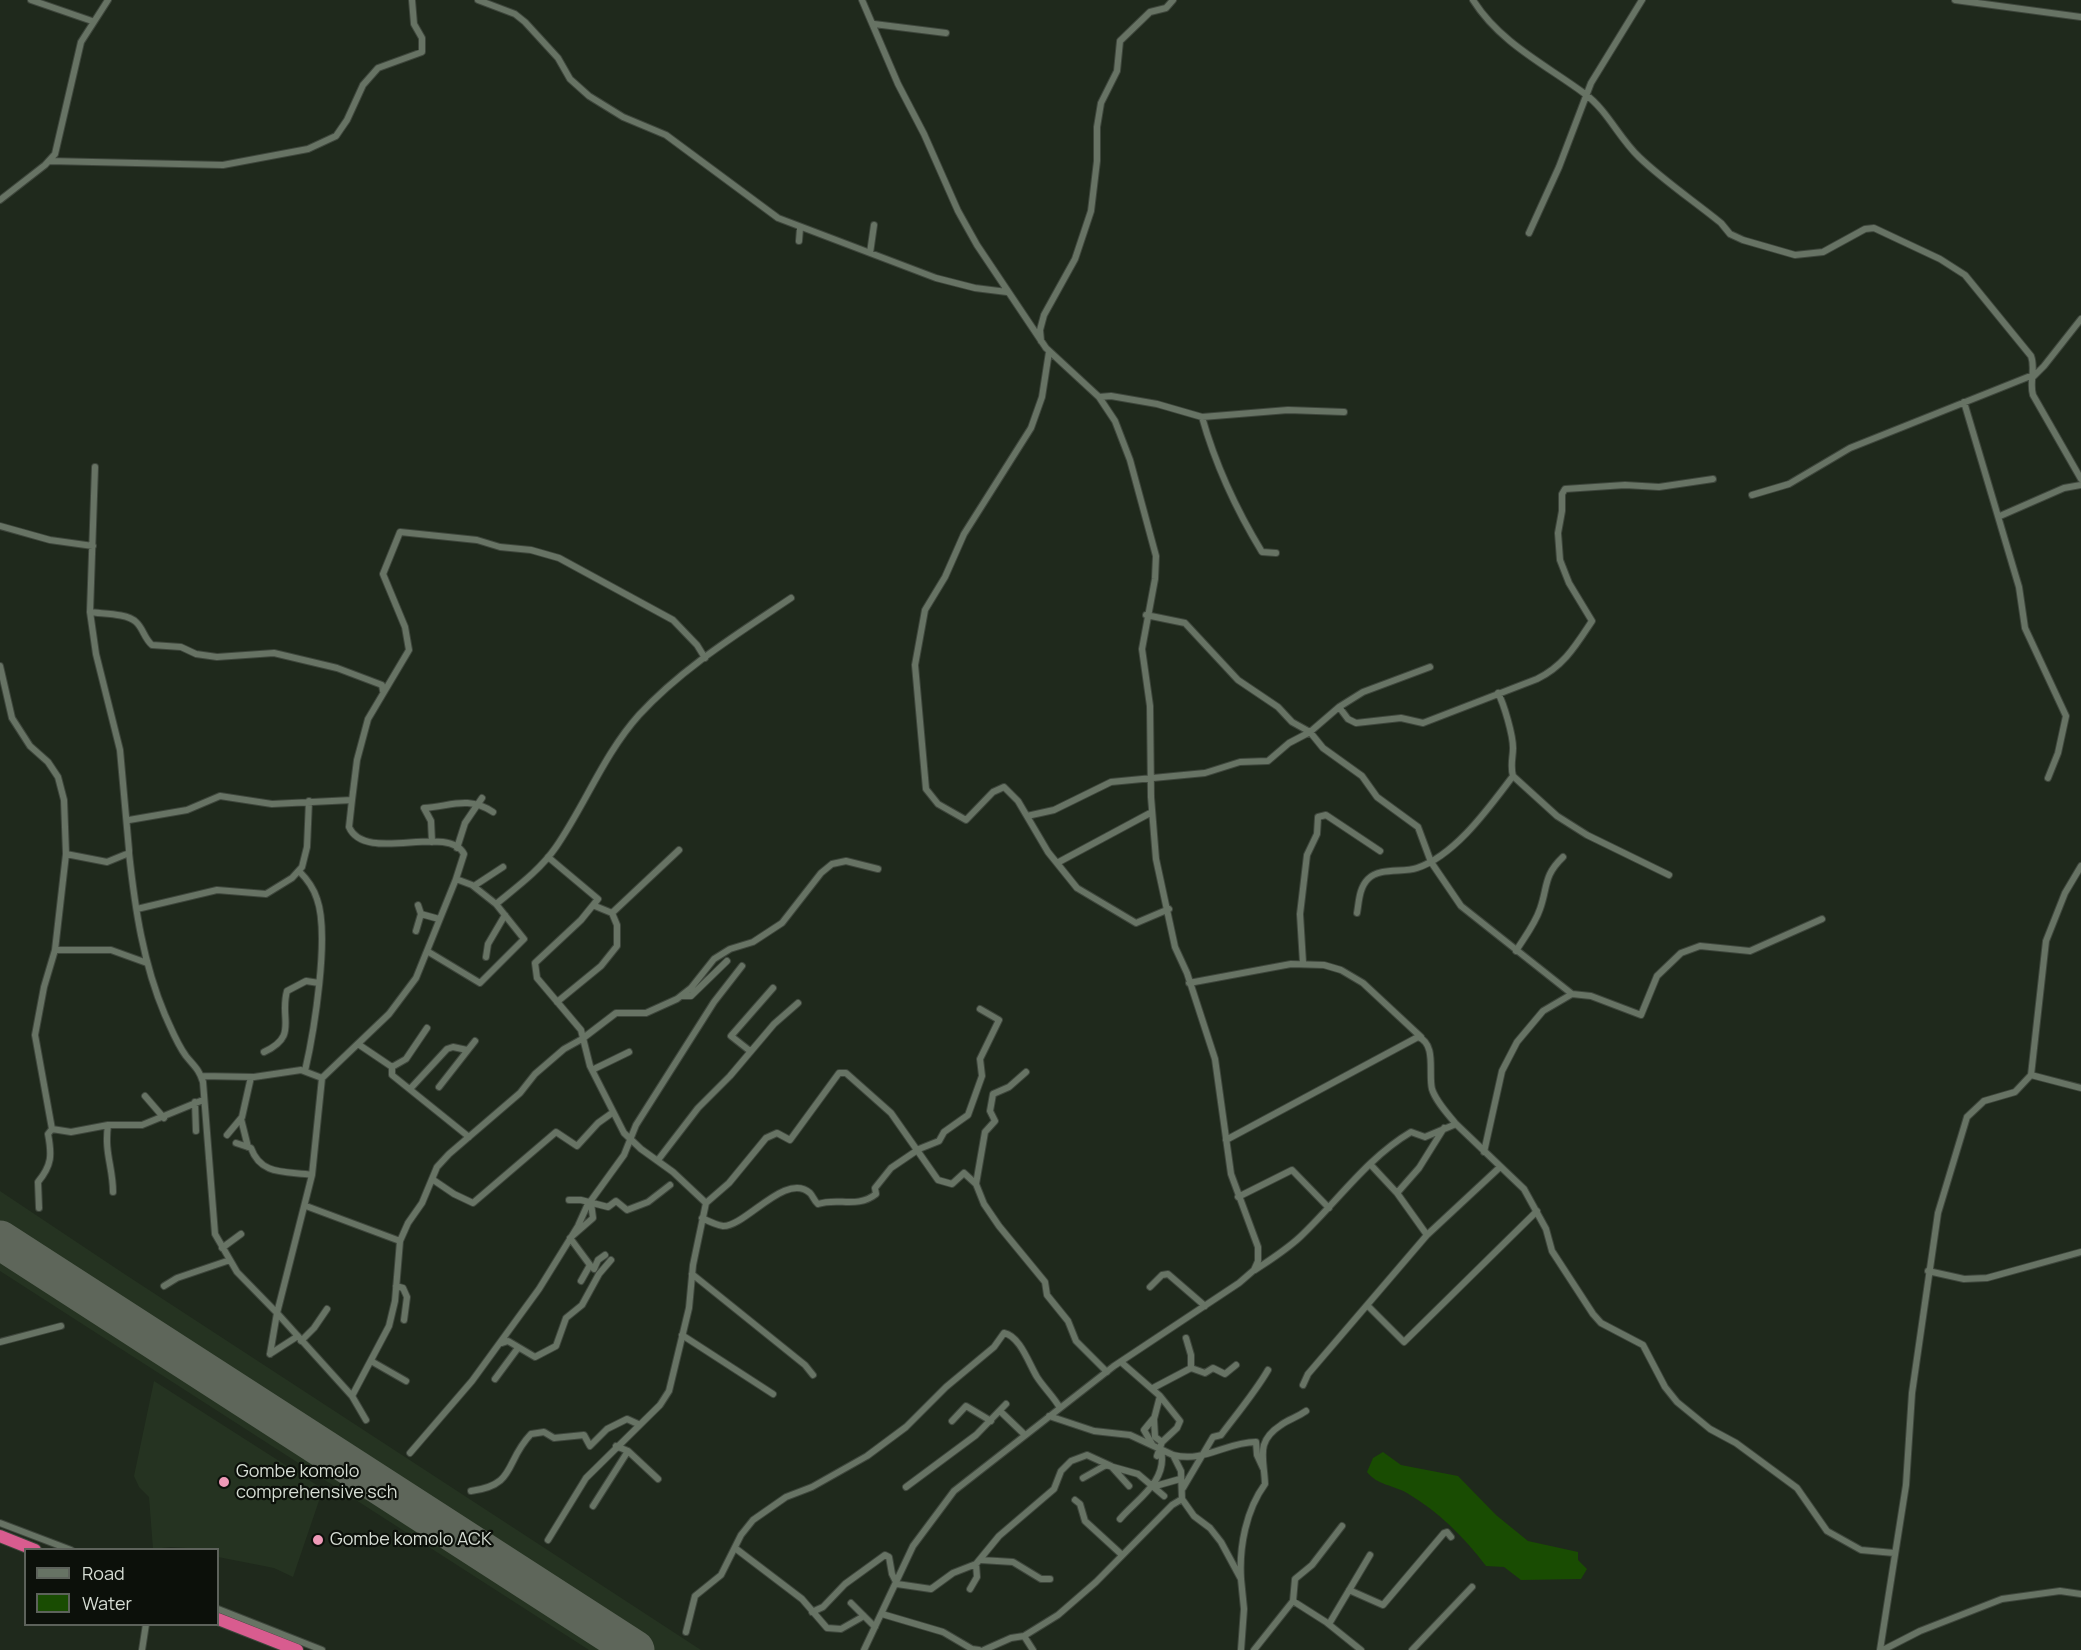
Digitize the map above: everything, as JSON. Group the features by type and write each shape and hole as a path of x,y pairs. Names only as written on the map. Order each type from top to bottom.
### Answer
{"highway":[{"path":"0,1536 30,1548"},
{"path":"219,1619 297,1650"}],"street":[{"path":"31,0 92,21"},
{"path":"0,200 49,161 59,143 78,52 92,21 108,0"},
{"path":"49,161 223,165 253,161 265,156 308,149 322,144 336,136 363,85 378,68 422,52 422,38 414,24 412,0"},
{"path":"478,0 515,14 525,22 558,58 570,79 590,96 623,117 666,135 686,148 718,177 778,219 959,284 1007,292"},
{"path":"862,0 957,211 1007,292 1049,352 1099,397 1115,421 1130,460 1156,556 1155,579 1146,615 1142,649 1150,706 1152,812 1156,859 1169,909 1175,947 1215,1059 1228,1165 1258,1246 1258,1261 1254,1270"},
{"path":"1041,341 1040,330 1044,315 1075,259 1091,211 1101,103 1117,71 1120,41 1150,12 1166,8 1173,0"},
{"path":"1473,0 1485,19 1516,46 1542,67 1586,94 1637,156 1722,223 1730,234 1776,250 1808,255 1828,250 1865,229 1874,228 1952,266 1969,279 2031,356 2031,389 2037,404 2081,479"},
{"path":"1529,233 1566,151 1591,83 1642,0"},
{"path":"1954,0 2081,17"},
{"path":"874,24 946,33"},
{"path":"870,253 874,225"},
{"path":"799,241 800,228"},
{"path":"1752,495 1789,484 1850,448 2032,376 2044,366 2081,318"},
{"path":"1049,352 1042,397 1031,428 964,534 945,577 928,600 920,627 915,665 921,753 929,794 942,807 966,820 993,792 1004,787 1014,795 1057,863 1077,888 1136,923 1169,909"},
{"path":"1099,397 1111,396 1157,404 1202,417 1288,410 1344,412"},
{"path":"1964,402 2000,516 2019,587 2025,628 2066,716 2058,753 2048,778"},
{"path":"1202,417 1208,439 1252,536 1262,552 1275,553"},
{"path":"95,467 90,612 96,654 120,750 129,820 129,853 147,963 175,1036 201,1076 212,1219 222,1248 237,1272 278,1313 352,1396 366,1420"},
{"path":"1339,707 1348,719 1356,723 1401,718 1423,723 1532,682 1555,669 1570,654 1592,621 1569,583 1560,560 1558,533 1562,494 1565,489 1625,485 1659,488 1713,479"},
{"path":"2000,516 2057,491 2081,485"},
{"path":"0,526 50,540 93,546"},
{"path":"327,1309 314,1328 299,1339 270,1354 312,1175 322,1078 389,1014 416,978 464,854 457,848 432,842 375,844 360,840 349,827 364,732 383,691 409,650 405,627 383,574 400,532 477,540 500,547 531,550 559,558 673,620 697,645 705,658"},
{"path":"496,904 537,870 548,857 639,715 705,658 791,598"},
{"path":"90,612 129,618 137,622 143,637 152,645 181,647 196,654 217,657 274,653 337,668 382,685 383,691"},
{"path":"1146,615 1185,622 1238,680 1278,707 1292,722 1310,732 1323,748 1362,776 1367,786 1386,805 1415,824 1431,862 1461,906 1572,994 1612,1003 1641,1015 1657,976 1681,952 1700,946 1750,951 1822,919"},
{"path":"0,666 9,710 17,728 30,746 48,762 58,777 64,800 66,854 55,950 44,987 35,1043 52,1129 48,1134 52,1157 48,1170 38,1182 39,1208"},
{"path":"1027,816 1054,810 1110,782 1152,776 1205,773 1240,762 1268,760 1363,692 1430,667"},
{"path":"1498,693 1504,702 1513,747 1511,768 1513,776 1557,816 1587,835 1669,875"},
{"path":"1357,914 1360,890 1369,878 1391,871 1416,869 1431,862 1455,844 1513,776"},
{"path":"129,820 187,810 220,796 272,804 352,800"},
{"path":"457,848 465,823 482,798"},
{"path":"137,909 217,890 266,894 299,871 307,847 309,801"},
{"path":"432,842 430,821 423,808 441,807 457,801 493,812"},
{"path":"1057,863 1152,812"},
{"path":"1303,963 1300,915 1307,855 1317,834 1318,817 1326,815 1380,851"},
{"path":"612,914 679,850"},
{"path":"66,854 107,862 129,853"},
{"path":"548,857 598,899 595,906 536,963 537,978 580,1030 592,1070 612,1113 628,1137 658,1160 706,1203"},
{"path":"1516,951 1538,913 1546,880 1552,867 1563,857"},
{"path":"352,1396 389,1326 395,1301 400,1241 441,1162 520,1093 543,1066 564,1048 582,1039 616,1013 646,1013 681,996 714,959 730,949 753,942 782,923 821,873 832,864 846,861 878,869"},
{"path":"1882,1650 1894,1553 1906,1485 1912,1393 1928,1271 1941,1203 1967,1117 1984,1101 2015,1092 2031,1075 2046,940 2065,893 2081,866"},
{"path":"474,886 503,867"},
{"path":"299,871 318,900 321,952 319,983 305,1071"},
{"path":"427,951 480,982 524,939 496,904 474,886 456,879"},
{"path":"416,931 422,914 418,905"},
{"path":"557,1002 601,966 617,946 617,925 612,914 595,906"},
{"path":"422,914 439,919"},
{"path":"486,957 488,944 505,915"},
{"path":"55,950 111,950 147,963"},
{"path":"681,996 691,996 727,961"},
{"path":"1189,983 1303,963 1324,965 1355,976 1421,1038 1430,1052 1433,1092 1456,1124 1499,1168 1524,1189 1538,1211 1552,1251 1601,1323 1643,1345 1665,1387 1677,1402 1710,1429 1736,1443 1797,1488 1827,1531 1861,1550 1894,1553"},
{"path":"410,1453 499,1346 591,1202 624,1155 628,1137 709,1010 742,966"},
{"path":"264,1052 277,1046 287,1030 284,1001 287,991 306,981 319,983"},
{"path":"750,1052 731,1036 773,988"},
{"path":"1484,1152 1502,1071 1512,1050 1543,1011 1572,994"},
{"path":"658,1160 698,1108 774,1024 798,1003"},
{"path":"702,1218 724,1226 733,1224 774,1196 801,1189 811,1194 818,1204 827,1201 846,1204 867,1201 876,1194 875,1188 891,1168 919,1149 939,1141 944,1132 968,1115 982,1076 980,1059 999,1020 980,1009"},
{"path":"392,1067 406,1059 428,1028"},
{"path":"1226,1140 1421,1038"},
{"path":"439,1087 475,1041"},
{"path":"358,1044 392,1067"},
{"path":"410,1089 447,1049 453,1047 468,1050"},
{"path":"592,1070 629,1052"},
{"path":"392,1067 392,1075 469,1137"},
{"path":"201,1076 251,1077 305,1071 322,1078"},
{"path":"976,1185 985,1132 995,1120 990,1111 993,1094 1009,1087 1021,1073 1026,1072"},
{"path":"548,1540 585,1478 660,1404 669,1391 682,1335 706,1203 729,1183 760,1144 772,1133 790,1140 838,1073 846,1073 891,1113 919,1149 938,1180 952,1184 964,1173 976,1185 984,1204 999,1226 1045,1282 1047,1295 1068,1321 1076,1341 1107,1372"},
{"path":"2031,1075 2081,1088"},
{"path":"251,1077 241,1119 248,1147 263,1168 312,1175"},
{"path":"145,1096 164,1118"},
{"path":"52,1129 71,1132 108,1125 142,1125 164,1118 203,1100"},
{"path":"195,1102 196,1131"},
{"path":"432,1179 454,1194 473,1203 556,1132 577,1146 598,1123 612,1113"},
{"path":"227,1135 241,1119"},
{"path":"864,1650 913,1546 947,1498 984,1465 1107,1372 1294,1243 1398,1138 1415,1132 1425,1137 1456,1124"},
{"path":"108,1125 108,1167 113,1176 113,1192"},
{"path":"1397,1192 1419,1168 1445,1127"},
{"path":"236,1143 248,1147"},
{"path":"1370,1164 1397,1192 1427,1236"},
{"path":"1303,1385 1308,1374 1427,1236 1499,1168"},
{"path":"1238,1197 1292,1170 1329,1208"},
{"path":"569,1200 591,1202 608,1207 616,1201 627,1210 648,1202 670,1185"},
{"path":"306,1206 400,1241"},
{"path":"1367,1305 1404,1342 1538,1211"},
{"path":"222,1248 241,1234"},
{"path":"570,1238 594,1269"},
{"path":"1928,1271 1964,1279 1987,1278 2081,1252"},
{"path":"499,1346 507,1340 535,1357 556,1346 566,1318 582,1305 594,1269 598,1260 604,1255"},
{"path":"164,1286 177,1278 230,1260"},
{"path":"581,1281 594,1269 611,1260"},
{"path":"692,1274 805,1365 813,1375"},
{"path":"1150,1287 1162,1275 1168,1274 1205,1306"},
{"path":"396,1286 403,1288 407,1297 404,1320"},
{"path":"0,1341 62,1326"},
{"path":"686,1632 695,1596 721,1575 753,1520 786,1497 846,1470 906,1427 946,1387 994,1347 1005,1333 1019,1346 1036,1376 1060,1408"},
{"path":"682,1335 773,1394"},
{"path":"1186,1338 1191,1355 1191,1368"},
{"path":"495,1379 518,1348"},
{"path":"371,1361 406,1380"},
{"path":"1121,1362 1153,1388 1180,1421 1177,1428 1162,1442 1159,1452"},
{"path":"1153,1388 1191,1368 1205,1373 1213,1368 1225,1374 1236,1365"},
{"path":"1183,1488 1214,1437 1221,1435 1268,1370"},
{"path":"1160,1396 1154,1419 1155,1437 1162,1442"},
{"path":"906,1487 991,1420 1006,1404"},
{"path":"952,1421 966,1406 991,1420"},
{"path":"1000,1411 1025,1435"},
{"path":"1241,1650 1244,1609 1241,1580 1245,1530 1250,1510 1265,1484 1262,1447 1265,1438 1285,1422 1292,1422 1306,1411"},
{"path":"1049,1416 1094,1431 1130,1435 1152,1444"},
{"path":"471,1491 492,1488 503,1479 512,1466 518,1448 531,1434 544,1432 554,1438 584,1435 590,1446 608,1429 627,1419 638,1424"},
{"path":"1120,1519 1152,1487 1164,1462 1144,1430 1154,1419"},
{"path":"1159,1452 1185,1458 1203,1457 1230,1444 1256,1442 1257,1455 1265,1472"},
{"path":"616,1446 628,1451 658,1479"},
{"path":"593,1506 628,1451"},
{"path":"970,1589 977,1577 978,1562 999,1536 1054,1489 1061,1471 1071,1461 1087,1455 1111,1466 1138,1474 1164,1496"},
{"path":"1173,1455 1181,1470 1182,1499 1194,1516 1210,1528 1221,1542 1241,1580"},
{"path":"1083,1478 1106,1465 1111,1466 1129,1486"},
{"path":"1152,1487 1180,1479"},
{"path":"984,1650 1011,1638 1024,1636 1058,1615 1083,1594 1121,1554 1138,1541 1172,1505 1182,1499"},
{"path":"1075,1500 1080,1504 1084,1521 1121,1554"},
{"path":"0,1522 66,1548"},
{"path":"1254,1650 1293,1601 1295,1579 1312,1565 1342,1526"},
{"path":"1349,1590 1383,1605 1444,1533 1447,1532 1451,1537"},
{"path":"735,1548 802,1599 827,1628 835,1629 852,1625 864,1616"},
{"path":"812,1612 823,1607 844,1584 885,1555 889,1557 892,1574 897,1584"},
{"path":"1329,1624 1370,1555"},
{"path":"897,1584 931,1589 953,1572 978,1562 1013,1562 1041,1579 1050,1580"},
{"path":"1412,1650 1472,1587"},
{"path":"1882,1650 1920,1631 2002,1599 2060,1591 2081,1594"},
{"path":"1293,1601 1329,1624 1361,1650"},
{"path":"851,1603 874,1628"},
{"path":"219,1609 321,1650"},
{"path":"882,1614 943,1632 979,1650"},
{"path":"142,1650 146,1626"},
{"path":"1024,1636 1033,1650"}],"shaded area":[{"path":"0,1191 701,1650 589,1650 0,1271"},
{"name":"Gombe komolo comprehensive sch","path":"154,1381 323,1489 293,1577 274,1568 219,1557 219,1548 153,1548 149,1497 139,1487 134,1476"}],"water":[{"path":"1383,1452 1401,1465 1458,1476 1496,1515 1528,1541 1578,1552 1578,1560 1587,1569 1581,1579 1521,1580 1504,1567 1486,1566 1460,1535 1430,1508 1402,1490 1376,1480 1367,1472 1373,1458"}],"runway":[{"path":"0,1240 635,1650"}],"place":[{"name":"Gombe komolo comprehensive sch","path":"224,1482"},
{"name":"Gombe komolo ACK","path":"318,1540"}]}
